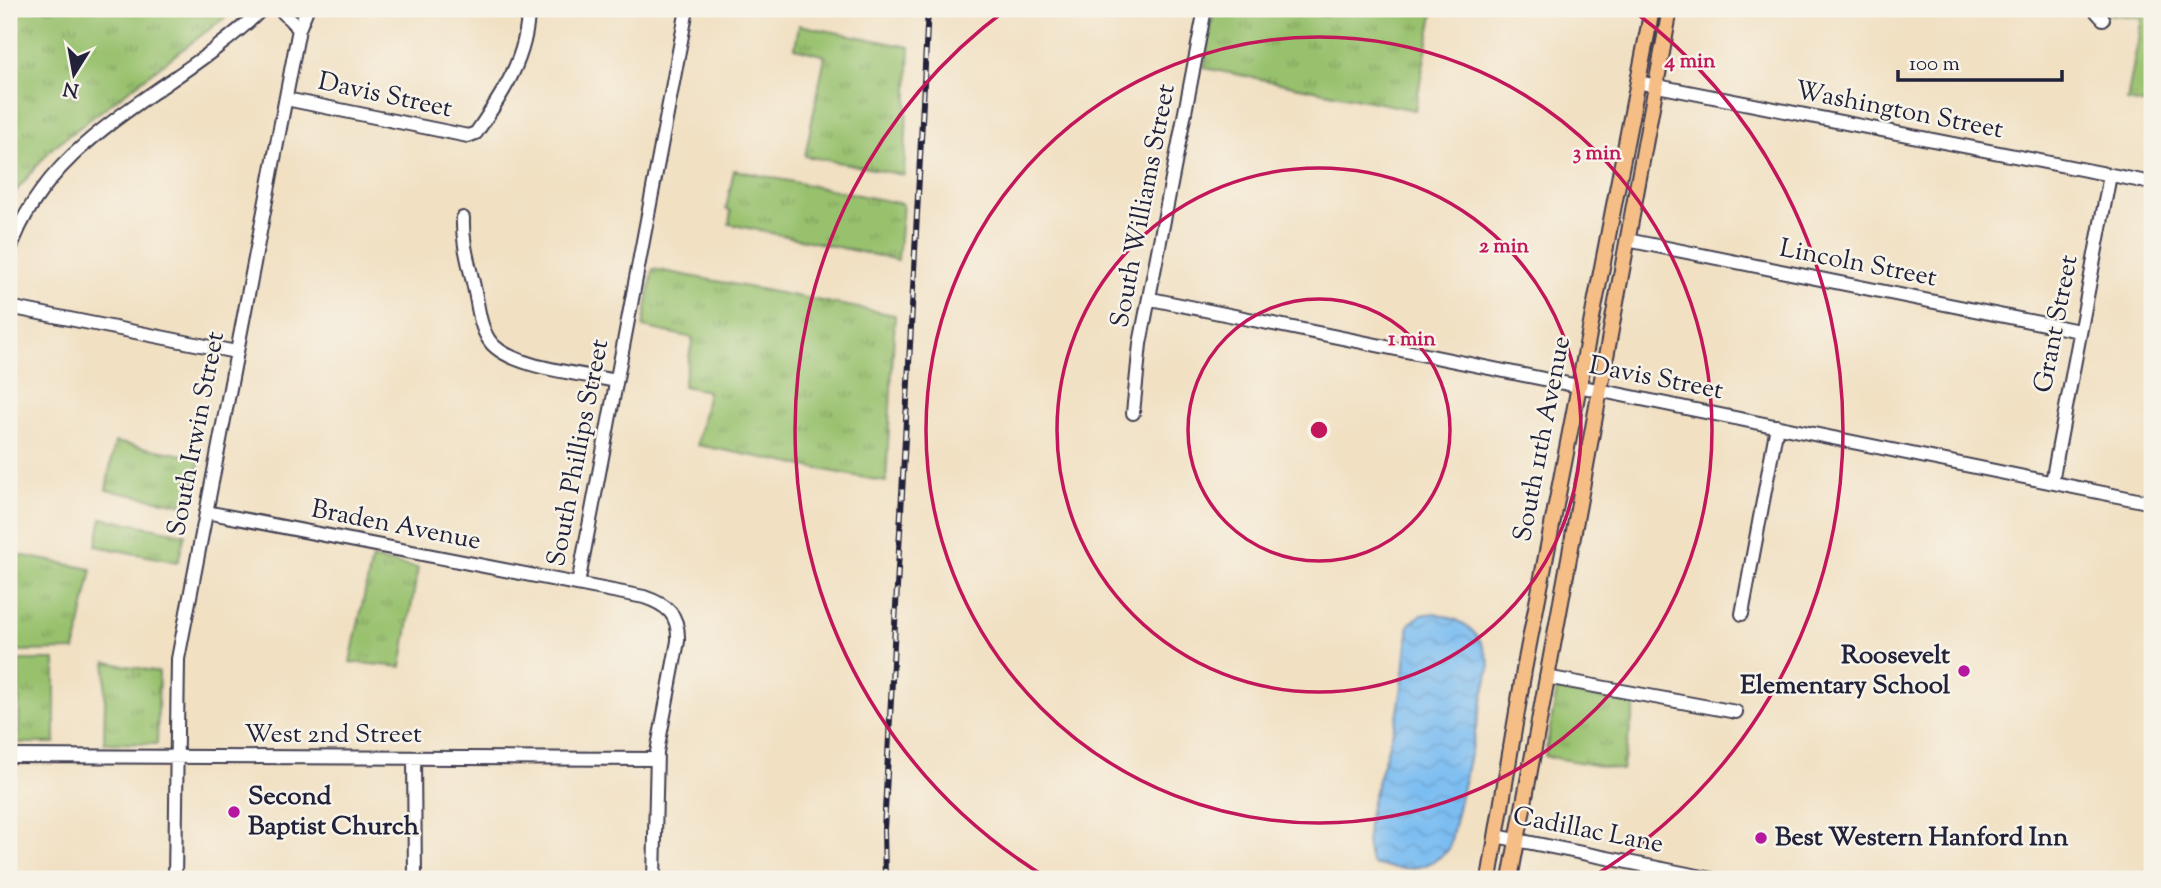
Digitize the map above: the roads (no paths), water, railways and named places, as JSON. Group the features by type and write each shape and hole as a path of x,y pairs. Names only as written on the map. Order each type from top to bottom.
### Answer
{"main road":[{"name":"South 11th Avenue","path":"1489,879 1578,386 1652,9"},
{"name":"South 11th Avenue","path":"1510,879 1515,839 1670,9"}],"street":[{"path":"9,253 29,209 66,160 262,9"},
{"path":"280,9 299,29"},
{"name":"South Irwin Street","path":"175,879 178,659 299,29 307,9"},
{"name":"Davis Street","path":"286,99 464,136 476,133 518,62 526,33 528,9"},
{"name":"South Phillips Street","path":"654,879 656,759 678,641 676,618 670,609 644,597 578,584 687,9"},
{"name":"South Williams Street","path":"1133,413 1140,344 1151,299 1205,9"},
{"name":"Washington Street","path":"1637,82 2152,183"},
{"name":"Grant Street","path":"2052,482 2110,175"},
{"path":"463,218 463,236 480,317 493,345 529,363 616,380"},
{"name":"Lincoln Street","path":"1628,240 2079,331"},
{"name":"Davis Street","path":"1151,299 2152,503"},
{"path":"9,307 236,352"},
{"path":"1742,614 1777,426"},
{"name":"Braden Avenue","path":"206,512 578,584"},
{"path":"1546,677 1736,712"},
{"name":"West 2nd Street","path":"9,756 656,759"},
{"path":"414,758 415,879"},
{"name":"Cadillac Lane","path":"1496,836 1713,879"}],"water":[{"path":"1435,613 1456,620 1471,630 1482,644 1490,665 1449,849 1432,862 1414,868 1372,864 1368,847 1371,807 1399,706 1409,624 1421,615"}],"railway":[{"path":"885,879 884,830 928,9"}],"place":[{"name":"Roosevelt Elementary School","path":"1964,671"},
{"name":"Second Baptist Church","path":"234,812"},
{"name":"Best Western Hanford Inn","path":"1761,838"}]}
